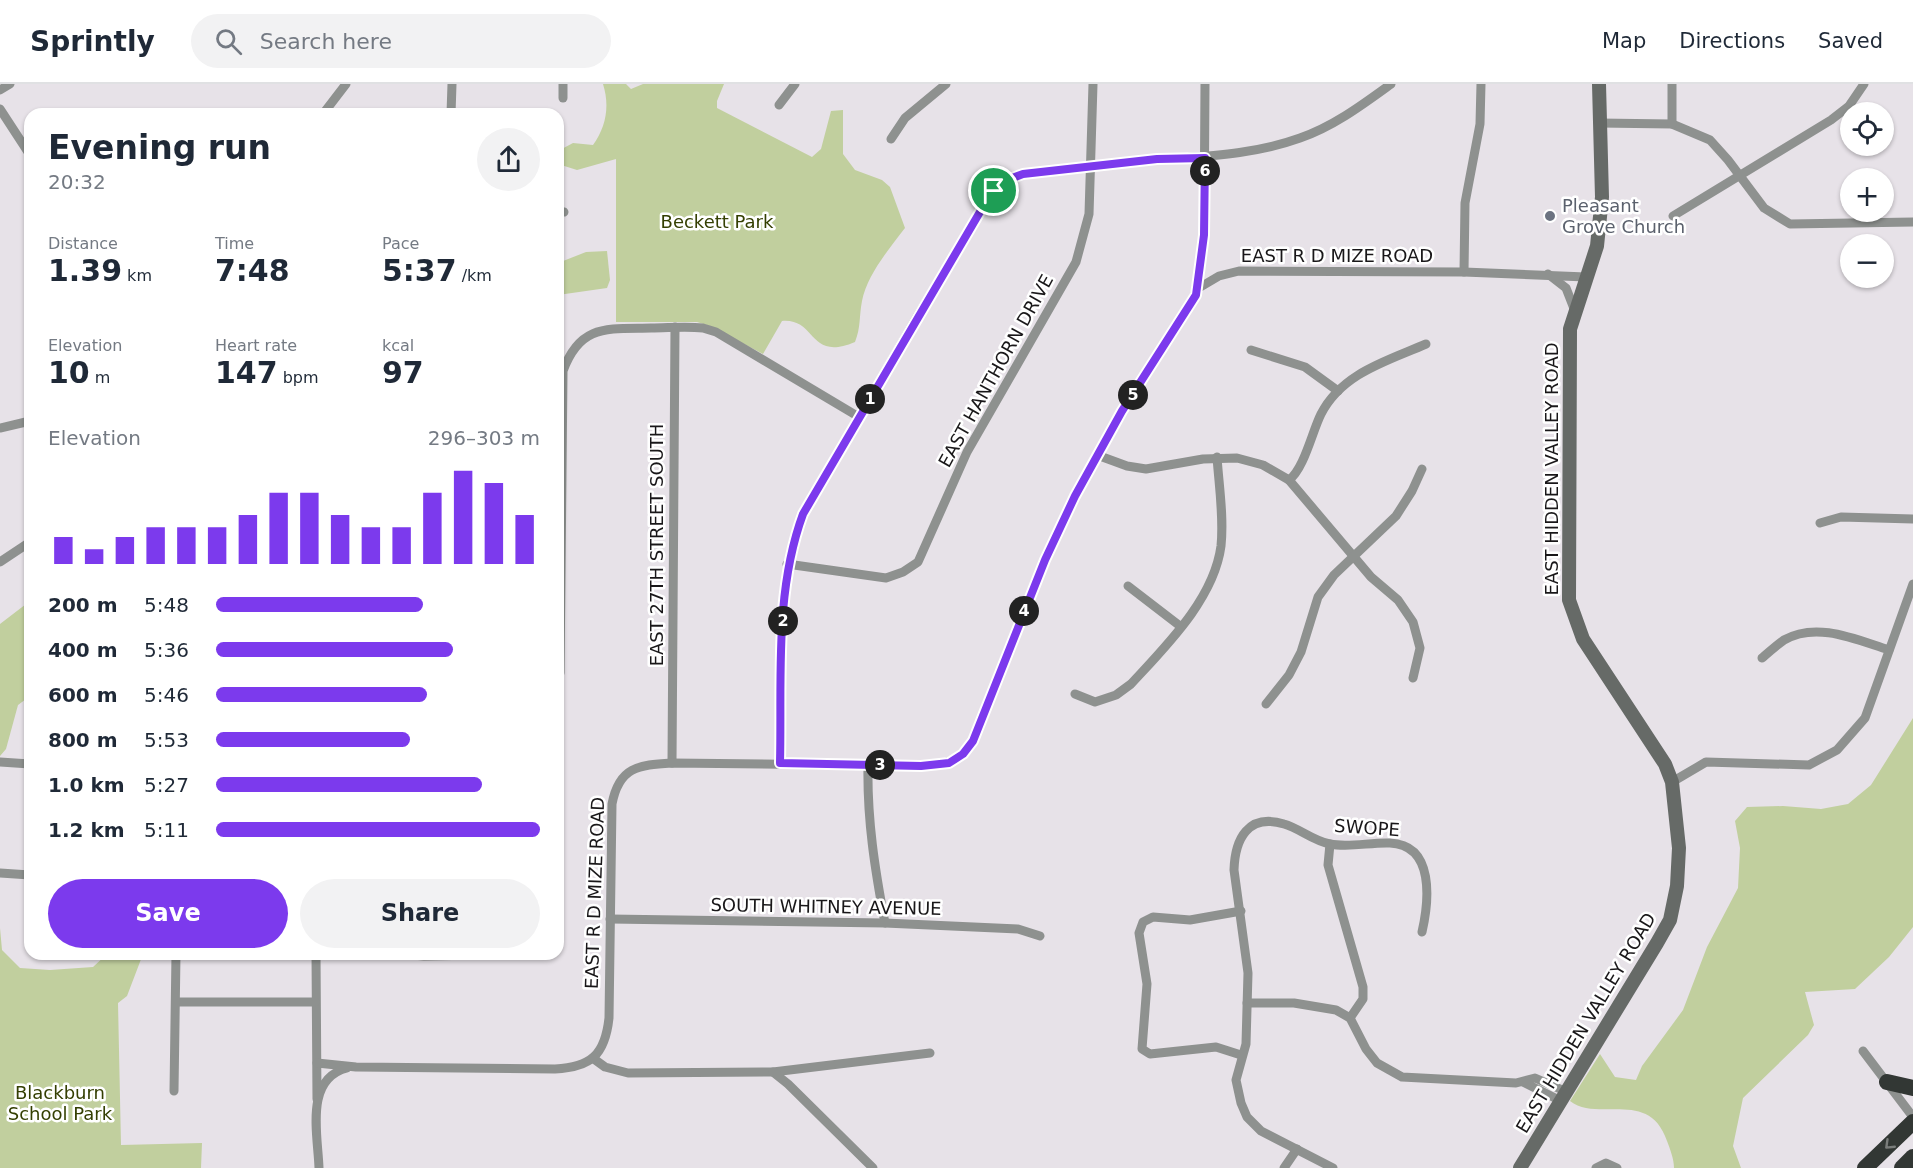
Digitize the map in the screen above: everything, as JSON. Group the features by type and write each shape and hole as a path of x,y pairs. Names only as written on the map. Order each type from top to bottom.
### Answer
{"highway":[{"path":"1887,1082 1913,1088"},
{"path":"1865,1168 1913,1122"},
{"path":"1902,1168 1913,1157"}],"main road":[{"name":"EAST HIDDEN VALLEY ROAD","path":"1520,1168 1670,920 1677,885 1679,848 1677,805 1672,782 1665,764 1583,639 1569,600 1570,348 1575,311 1597,246 1602,197 1599,84"}],"street":[{"path":"0,90 10,84"},
{"path":"328,108 346,84"},
{"path":"451,108 452,84"},
{"path":"563,84 563,98"},
{"path":"779,105 795,84"},
{"path":"891,139 905,118 946,84"},
{"name":"EAST HANTHORN DRIVE","path":"787,564 886,578 903,572 918,562 967,452 1077,262 1089,214 1093,84"},
{"path":"1197,289 1204,235 1205,84"},
{"path":"780,763 784,597 787,564 803,514 994,191 1007,180 1023,174 1092,166 1205,158 1254,151 1300,138 1348,115 1391,84"},
{"path":"1464,272 1465,203 1480,124 1481,84"},
{"path":"1672,84 1672,124"},
{"path":"1673,216 1740,177 1850,106 1864,84"},
{"path":"0,109 24,146"},
{"path":"1599,123 1672,124 1710,140 1764,208 1790,224 1913,222"},
{"name":"EAST R D MIZE ROAD","path":"594,1059 608,1031 612,804 615,787 621,777 639,766 672,763 868,765 949,763 963,754 973,741 1045,560 1096,455 1197,289 1219,276 1239,271 1464,272 1586,277"},
{"path":"1548,274 1566,288 1575,311"},
{"name":"EAST 27TH STREET SOUTH","path":"672,763 675,327"},
{"path":"564,368 570,353 589,335 604,329 703,328 716,332 859,417"},
{"path":"1289,480 1295,476 1322,412 1338,391 1364,371 1426,344"},
{"path":"1251,350 1305,367 1338,391"},
{"path":"0,428 24,422"},
{"path":"1096,455 1127,466 1146,469 1217,457 1237,458 1263,465 1289,480 1354,557 1398,600 1413,622 1420,643 1418,665 1413,678"},
{"path":"1075,694 1095,702 1116,694 1141,673 1204,595 1213,577 1221,546 1217,457"},
{"path":"1266,704 1289,675 1301,652 1318,597 1334,575 1396,516 1412,491 1422,469"},
{"path":"1820,523 1841,517 1913,519"},
{"path":"0,562 24,546"},
{"path":"1672,782 1706,762 1809,765 1838,750 1865,718 1913,584"},
{"path":"1128,586 1180,626"},
{"path":"1762,658 1786,639 1813,633 1835,633 1889,650"},
{"path":"0,762 24,764"},
{"path":"868,765 867,802 871,847 885,923"},
{"name":"SWOPE","path":"1240,911 1234,853 1239,838 1248,828 1268,820 1285,824 1330,844 1393,843 1416,853 1427,874 1426,914 1422,932"},
{"path":"1330,844 1328,865 1363,987 1363,999 1350,1018"},
{"path":"0,873 24,875"},
{"path":"1241,1055 1216,1047 1150,1054 1142,1049 1147,984 1139,933 1143,922 1153,917 1190,920 1240,911 1246,947 1247,1003 1246,1044 1241,1055 1236,1080 1247,1117 1261,1131 1334,1168"},
{"name":"SOUTH WHITNEY AVENUE","path":"610,919 885,923 1017,929 1040,936"},
{"path":"174,1091 176,960"},
{"path":"316,960 319,1168"},
{"path":"176,1002 315,1002"},
{"path":"1247,1003 1325,1006 1350,1018 1371,1056 1393,1074 1424,1079 1523,1082 1564,1096"},
{"path":"1863,1050 1913,1117"},
{"path":"317,1063 356,1067 555,1069 578,1066 594,1059 605,1067 628,1073 773,1072 930,1053"},
{"path":"317,1099 327,1079 336,1072 356,1067"},
{"path":"773,1072 873,1168"},
{"path":"1284,1168 1298,1149"},
{"path":"1596,1168 1606,1163 1617,1168"}],"green space":[{"name":"Beckett Park","path":"603,84 626,84 631,89 643,84 724,84 717,101 717,108 812,157 821,149 831,111 843,110 843,154 855,170 882,180 890,187 905,228 879,263 865,291 855,342 840,347 829,347 820,343 802,326 782,321 763,354 710,326 697,322 616,322 616,159 577,170 564,166 564,148 573,143 593,145 601,131 606,116"},
{"path":"607,251 610,280 607,288 564,294 564,261 586,252"},
{"path":"24,606 24,700 18,705 6,749 0,756 0,624"},
{"path":"1913,718 1913,927 1889,957 1855,989 1805,992 1814,1025 1808,1035 1743,1098 1733,1146 1741,1168 1674,1168 1667,1141 1659,1125 1648,1115 1622,1109 1581,1107 1570,1101 1600,1054 1615,1077 1636,1080 1642,1066 1683,1010 1707,947 1738,888 1740,848 1735,821 1747,807 1783,806 1821,809 1848,804 1871,785"},
{"name":"Blackburn School Park","path":"0,928 2,950 20,968 50,970 93,967 101,960 141,960 127,996 118,1003 121,1145 202,1143 201,1168 0,1168"}],"place":[{"name":"Pleasant Grove Church","path":"1550,216"}],"route":[{"path":"1205,158 1204,235 1196,295 1150,371 1122,411 1075,496 1045,560 973,741 963,754 949,763 921,766 780,763 784,597 787,564 803,514 918,315 994,191 1007,180 1023,174 1157,159 1205,158"}]}
